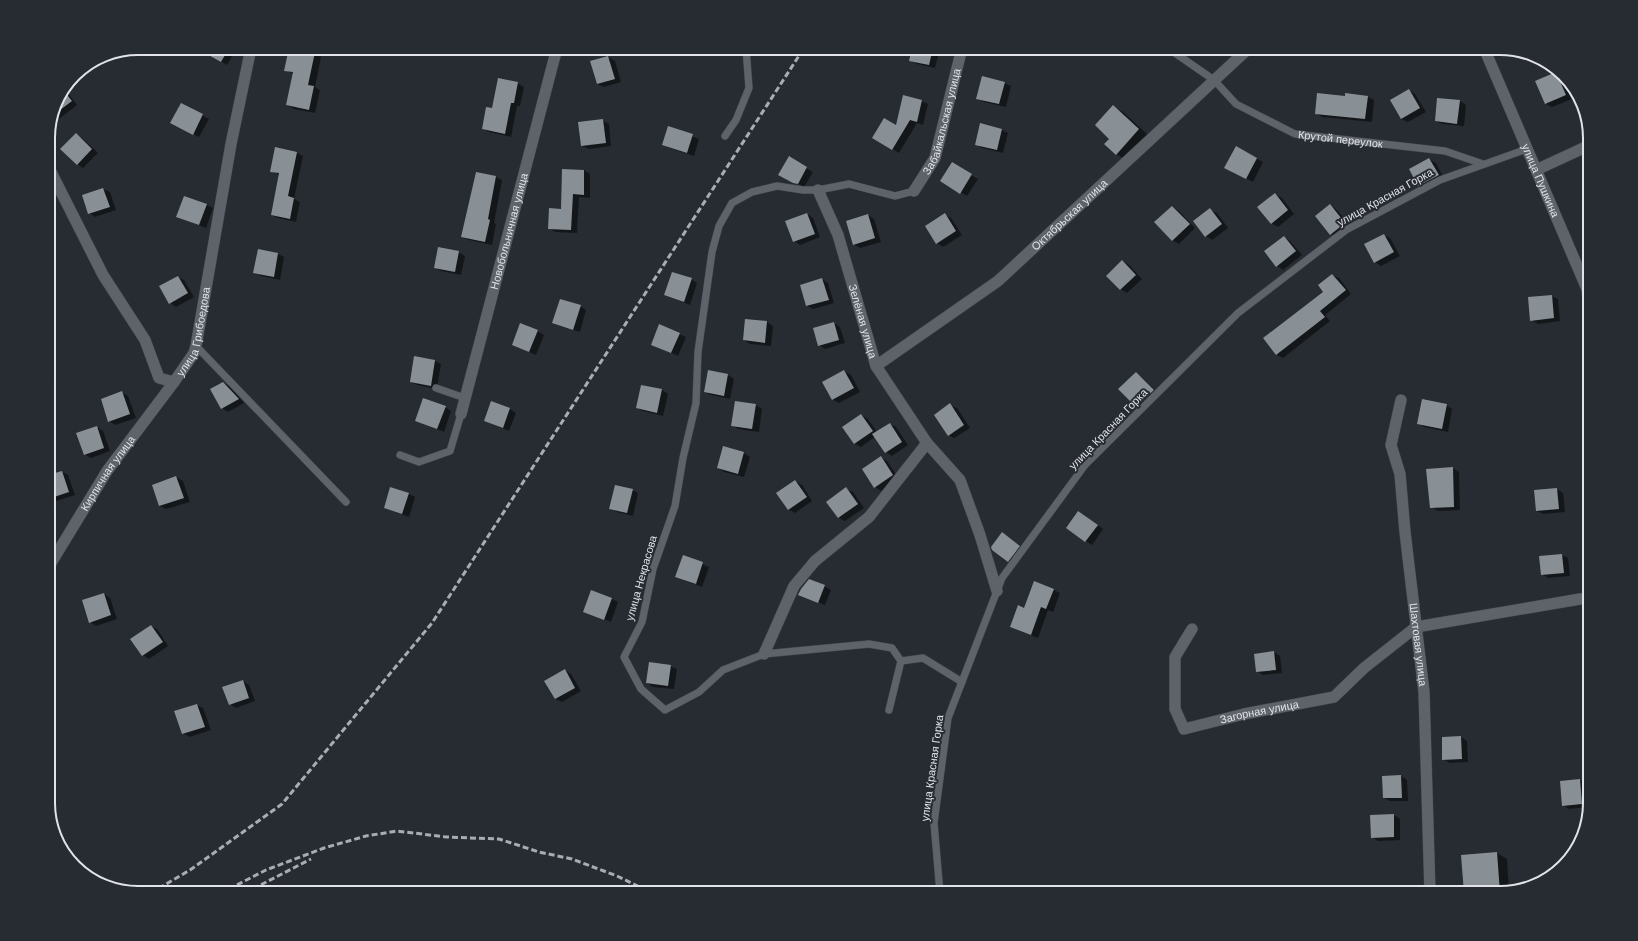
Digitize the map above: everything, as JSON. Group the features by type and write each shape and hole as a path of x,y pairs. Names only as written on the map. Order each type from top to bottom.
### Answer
{"street":[{"name":"улица Грибоедова","path":"55,180 103,275 145,340 158,378 174,382 194,353 196,346 231,144 250,55"},
{"name":"Новобольничная улица","path":"461,414 555,55"},
{"name":"Забайкальская улица","path":"914,191 935,158 960,55"},
{"name":"Октябрьская улица","path":"876,366 998,281 1241,55"},
{"name":"улица Пушкина","path":"1487,55 1583,278"},
{"path":"1536,170 1583,148"},
{"name":"Зелёная улица","path":"818,190 838,235 876,366 927,443 960,480 980,535 997,591"},
{"name":"Кирпичная улица","path":"55,556 107,471 174,382"},
{"name":"Шахтовая улица","path":"1401,400 1391,446 1400,474 1424,692 1430,886"},
{"path":"764,654 794,586 814,561 869,517 927,443"},
{"path":"1416,627 1583,599"},
{"name":"Загорная улица","path":"1192,629 1175,657 1175,708 1184,729 1244,714 1334,697 1364,668 1416,627"}],"lane":[{"path":"725,136 736,120 749,88 747,55"},
{"name":"Крутой переулок","path":"1176,55 1214,80 1236,104 1295,134 1445,151 1483,164"},
{"name":"улица Красная Горка","path":"939,886 934,823 948,718 1002,578 1085,465 1238,313 1346,230 1440,180 1527,149"},
{"path":"818,190 849,184 895,196 914,191"},
{"name":"улица Некрасова","path":"818,190 803,190 777,186 752,192 732,203 719,226 712,252 698,352 696,403 683,458 675,506 652,568 642,622 624,656 641,689 665,710 699,692 723,670 764,654 868,644 892,648 901,661"},
{"path":"196,346 346,502"},
{"path":"436,388 465,398"},
{"path":"400,455 419,462 450,451 461,414"},
{"path":"889,710 901,661 922,658 962,682"}],"building":[{"path":"208,55 225,55 221,62"},
{"path":"287,55 314,55 308,85 314,86 309,110 286,105 293,72 284,71"},
{"path":"910,55 931,55 929,65 909,61"},
{"path":"608,56 615,79 597,84 590,61"},
{"path":"1552,74 1559,79 1566,95 1545,104 1535,81"},
{"path":"982,76 1005,82 999,104 976,99"},
{"path":"498,78 518,82 514,103 511,103 505,134 482,129 486,107 492,108"},
{"path":"1409,89 1420,108 1401,119 1390,100"},
{"path":"1317,93 1345,96 1345,93 1368,96 1365,119 1315,114"},
{"path":"67,95 72,101 60,110"},
{"path":"903,95 922,100 917,122 910,120 892,150 872,138 884,118 896,125"},
{"path":"1437,98 1460,100 1457,124 1435,121"},
{"path":"181,103 203,114 193,135 170,123"},
{"path":"1113,105 1139,129 1116,155 1104,144 1109,139 1095,125"},
{"path":"603,119 606,143 581,146 578,122"},
{"path":"980,123 1002,129 997,150 975,145"},
{"path":"668,126 693,134 687,153 662,145"},
{"path":"76,133 92,149 77,165 60,149"},
{"path":"1236,146 1257,158 1246,179 1224,168"},
{"path":"275,147 297,152 288,196 294,198 290,219 271,215 279,173 270,172"},
{"path":"789,156 807,167 798,184 778,175"},
{"path":"1429,158 1439,175 1418,186 1409,169"},
{"path":"952,162 972,174 960,194 940,181"},
{"path":"562,169 584,170 584,195 573,194 571,230 548,229 549,208 561,209"},
{"path":"476,172 496,176 488,219 490,220 485,242 461,237"},
{"path":"103,188 110,207 88,214 82,195"},
{"path":"1275,193 1288,210 1271,224 1257,207"},
{"path":"184,196 207,204 199,225 176,217"},
{"path":"1330,204 1345,223 1330,235 1315,216"},
{"path":"1172,206 1190,224 1172,241 1154,222"},
{"path":"1210,208 1222,224 1205,237 1193,221"},
{"path":"807,213 815,234 793,242 785,221"},
{"path":"945,213 956,231 936,244 925,226"},
{"path":"868,214 875,238 853,245 846,221"},
{"path":"1384,234 1394,252 1374,263 1364,244"},
{"path":"1284,236 1296,251 1276,267 1264,251"},
{"path":"438,247 459,251 455,272 434,268"},
{"path":"258,249 278,253 274,277 253,273"},
{"path":"1122,260 1136,275 1120,290 1106,276"},
{"path":"672,272 692,278 684,302 664,295"},
{"path":"1332,274 1346,290 1320,311 1325,317 1276,355 1263,338 1323,292 1318,285"},
{"path":"178,276 188,293 169,304 159,286"},
{"path":"822,278 829,300 806,306 800,285"},
{"path":"1552,295 1554,318 1530,321 1528,297"},
{"path":"560,299 581,305 573,330 552,323"},
{"path":"745,319 767,321 765,343 743,340"},
{"path":"834,322 839,340 818,346 813,328"},
{"path":"520,323 538,330 529,352 512,345"},
{"path":"659,324 680,333 671,353 651,345"},
{"path":"414,356 435,360 431,386 410,382"},
{"path":"708,370 728,374 724,396 704,392"},
{"path":"844,370 854,388 832,400 822,382"},
{"path":"1136,372 1154,390 1136,407 1118,389"},
{"path":"223,382 239,399 221,409 210,389"},
{"path":"641,385 662,389 657,413 636,408"},
{"path":"122,391 130,414 108,422 101,399"},
{"path":"423,398 446,406 437,429 415,421"},
{"path":"1422,399 1447,404 1442,429 1417,424"},
{"path":"491,401 510,408 503,428 484,421"},
{"path":"735,401 756,404 752,429 731,426"},
{"path":"950,403 964,425 948,436 934,415"},
{"path":"861,414 873,431 854,444 842,427"},
{"path":"890,423 902,442 885,453 872,434"},
{"path":"97,426 104,448 84,455 76,433"},
{"path":"723,446 744,452 738,474 717,468"},
{"path":"881,456 893,475 874,488 862,469"},
{"path":"1453,467 1454,507 1430,508 1426,469"},
{"path":"62,471 69,492 55,497 55,473"},
{"path":"176,476 184,498 159,506 152,485"},
{"path":"795,480 807,497 788,510 776,493"},
{"path":"615,485 633,489 627,513 609,509"},
{"path":"390,487 409,493 402,514 384,508"},
{"path":"846,487 858,504 838,518 826,502"},
{"path":"1557,488 1559,509 1536,511 1534,490"},
{"path":"1078,511 1098,525 1085,542 1066,528"},
{"path":"1002,532 1020,546 1008,562 992,550 991,547"},
{"path":"1562,554 1564,573 1541,575 1539,556"},
{"path":"683,555 703,562 696,584 675,577"},
{"path":"809,579 825,585 818,603 798,595"},
{"path":"1034,581 1054,589 1046,609 1041,607 1031,635 1010,627 1018,605 1024,608"},
{"path":"591,590 612,598 604,620 583,612"},
{"path":"104,593 111,615 89,623 82,600"},
{"path":"151,625 163,642 142,656 130,639"},
{"path":"1274,651 1276,670 1256,672 1254,654"},
{"path":"649,662 671,665 668,686 646,683"},
{"path":"565,669 575,688 555,699 544,681"},
{"path":"243,680 249,698 229,705 222,687"},
{"path":"197,704 205,727 182,734 174,711"},
{"path":"1461,736 1462,759 1442,760 1442,737"},
{"path":"1401,775 1402,798 1383,798 1382,776"},
{"path":"1580,779 1582,804 1562,806 1560,781"},
{"path":"1394,814 1394,837 1371,838 1370,815"},
{"path":"1497,852 1499,886 1463,886 1461,855"}],"railway":[{"path":"163,886 190,870 282,804 432,623 799,55"},
{"path":"235,886 266,870 324,848 366,836 397,831 446,837 499,839 539,852 572,859 617,876 638,886"},
{"path":"259,886 311,859"}]}
